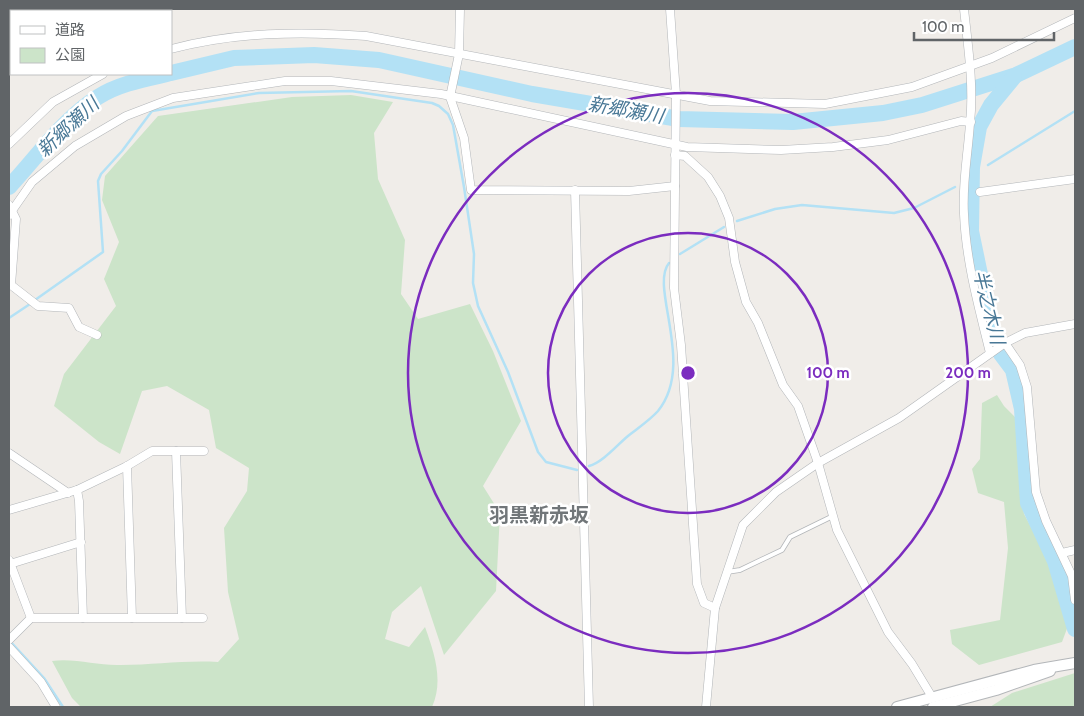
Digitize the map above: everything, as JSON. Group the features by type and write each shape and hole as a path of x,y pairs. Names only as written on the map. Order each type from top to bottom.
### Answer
{"main road":[{"path":"897,707 932,702 1034,670 1075,663"}],"street":[{"path":"460,9 459,54 450,97 464,138 471,190 629,191 675,186"},
{"path":"670,9 676,94 674,288 681,345 697,584 704,603 715,608"},
{"path":"964,9 971,120 963,180 964,216 974,288 990,353"},
{"path":"172,50 209,40 254,34 322,33 366,36 710,101 825,104 912,87 969,70 1075,18"},
{"path":"9,144 53,102 101,75"},
{"path":"97,335 79,327 69,308 35,304 25,298 11,285 16,219 10,210 32,182 75,146 126,116 173,98 286,81 331,81 441,94 687,147 756,150 833,147 888,140 971,120"},
{"path":"676,155 685,156 708,177 720,196 729,218 735,262 746,302 758,324 784,386 798,406 818,463 837,530 888,632 912,664 932,702"},
{"path":"980,192 1075,179"},
{"path":"574,190 589,707"},
{"path":"706,707 715,608 744,526 776,492 818,463 899,418 1005,343 1025,333 1075,324"},
{"path":"1005,343 1020,365 1027,387 1036,492 1046,522 1072,576 1075,600"},
{"path":"9,510 77,490 127,466 152,451 204,451"},
{"path":"176,451 182,618"},
{"path":"9,453 68,492"},
{"path":"127,466 132,618"},
{"path":"77,490 81,542 83,618"},
{"path":"30,618 10,562 81,542"},
{"path":"1062,553 1075,550"},
{"path":"10,639 30,618 203,618"},
{"path":"9,647 40,682 56,707"}],"lane":[{"path":"728,572 740,570 782,550 790,537 833,516"}],"green space":[{"path":"351,95 393,102 374,133 378,179 405,240 401,294 418,319 470,304 493,351 521,421 483,486 500,513 496,591 444,655 421,586 392,612 385,639 409,647 425,627 432,646 437,677 436,697 432,707 81,707 72,698 52,661 70,660 112,665 218,662 239,639 228,592 224,528 247,491 249,468 216,448 209,410 167,386 142,391 120,454 99,442 54,406 64,374 116,306 104,279 119,242 102,200 105,176 158,116 292,97"},
{"path":"997,395 1004,406 1015,417 1024,514 1057,575 1068,626 1062,642 979,665 952,644 950,630 1000,620 1008,548 1004,502 978,493 972,469 980,459 982,403"},
{"path":"1075,673 1075,707 990,707 1012,693"}],"waterway":[{"name":"新郷瀬川","path":"172,73 234,58 314,55 379,60 532,94 679,119 793,122 883,113 922,105 1016,75 1075,47"},
{"name":"新郷瀬川","path":"9,187 62,127 85,106 106,92 163,75"},
{"name":"半之木川","path":"1014,77 991,105 979,127 972,167 971,231 988,313 1001,354 1013,370 1022,409 1028,503 1055,561 1075,629"},
{"path":"35,300 103,252 98,181 101,174 122,151 152,111 259,93 351,91 432,103 448,114 453,125 474,254 473,283 478,306 508,372 538,452 546,462 577,470"},
{"path":"988,165 1075,111"},
{"path":"737,221 775,209 802,205 894,213 914,208 955,187"},
{"path":"680,254 724,227"},
{"path":"589,466 605,457 651,418 658,411 669,392 673,371 673,350 664,290 664,274 669,263"},
{"path":"9,318 30,304"},
{"path":"9,640 44,678 63,707"}],"district":[{"name":"羽黒新赤坂","path":"539,515"}]}
